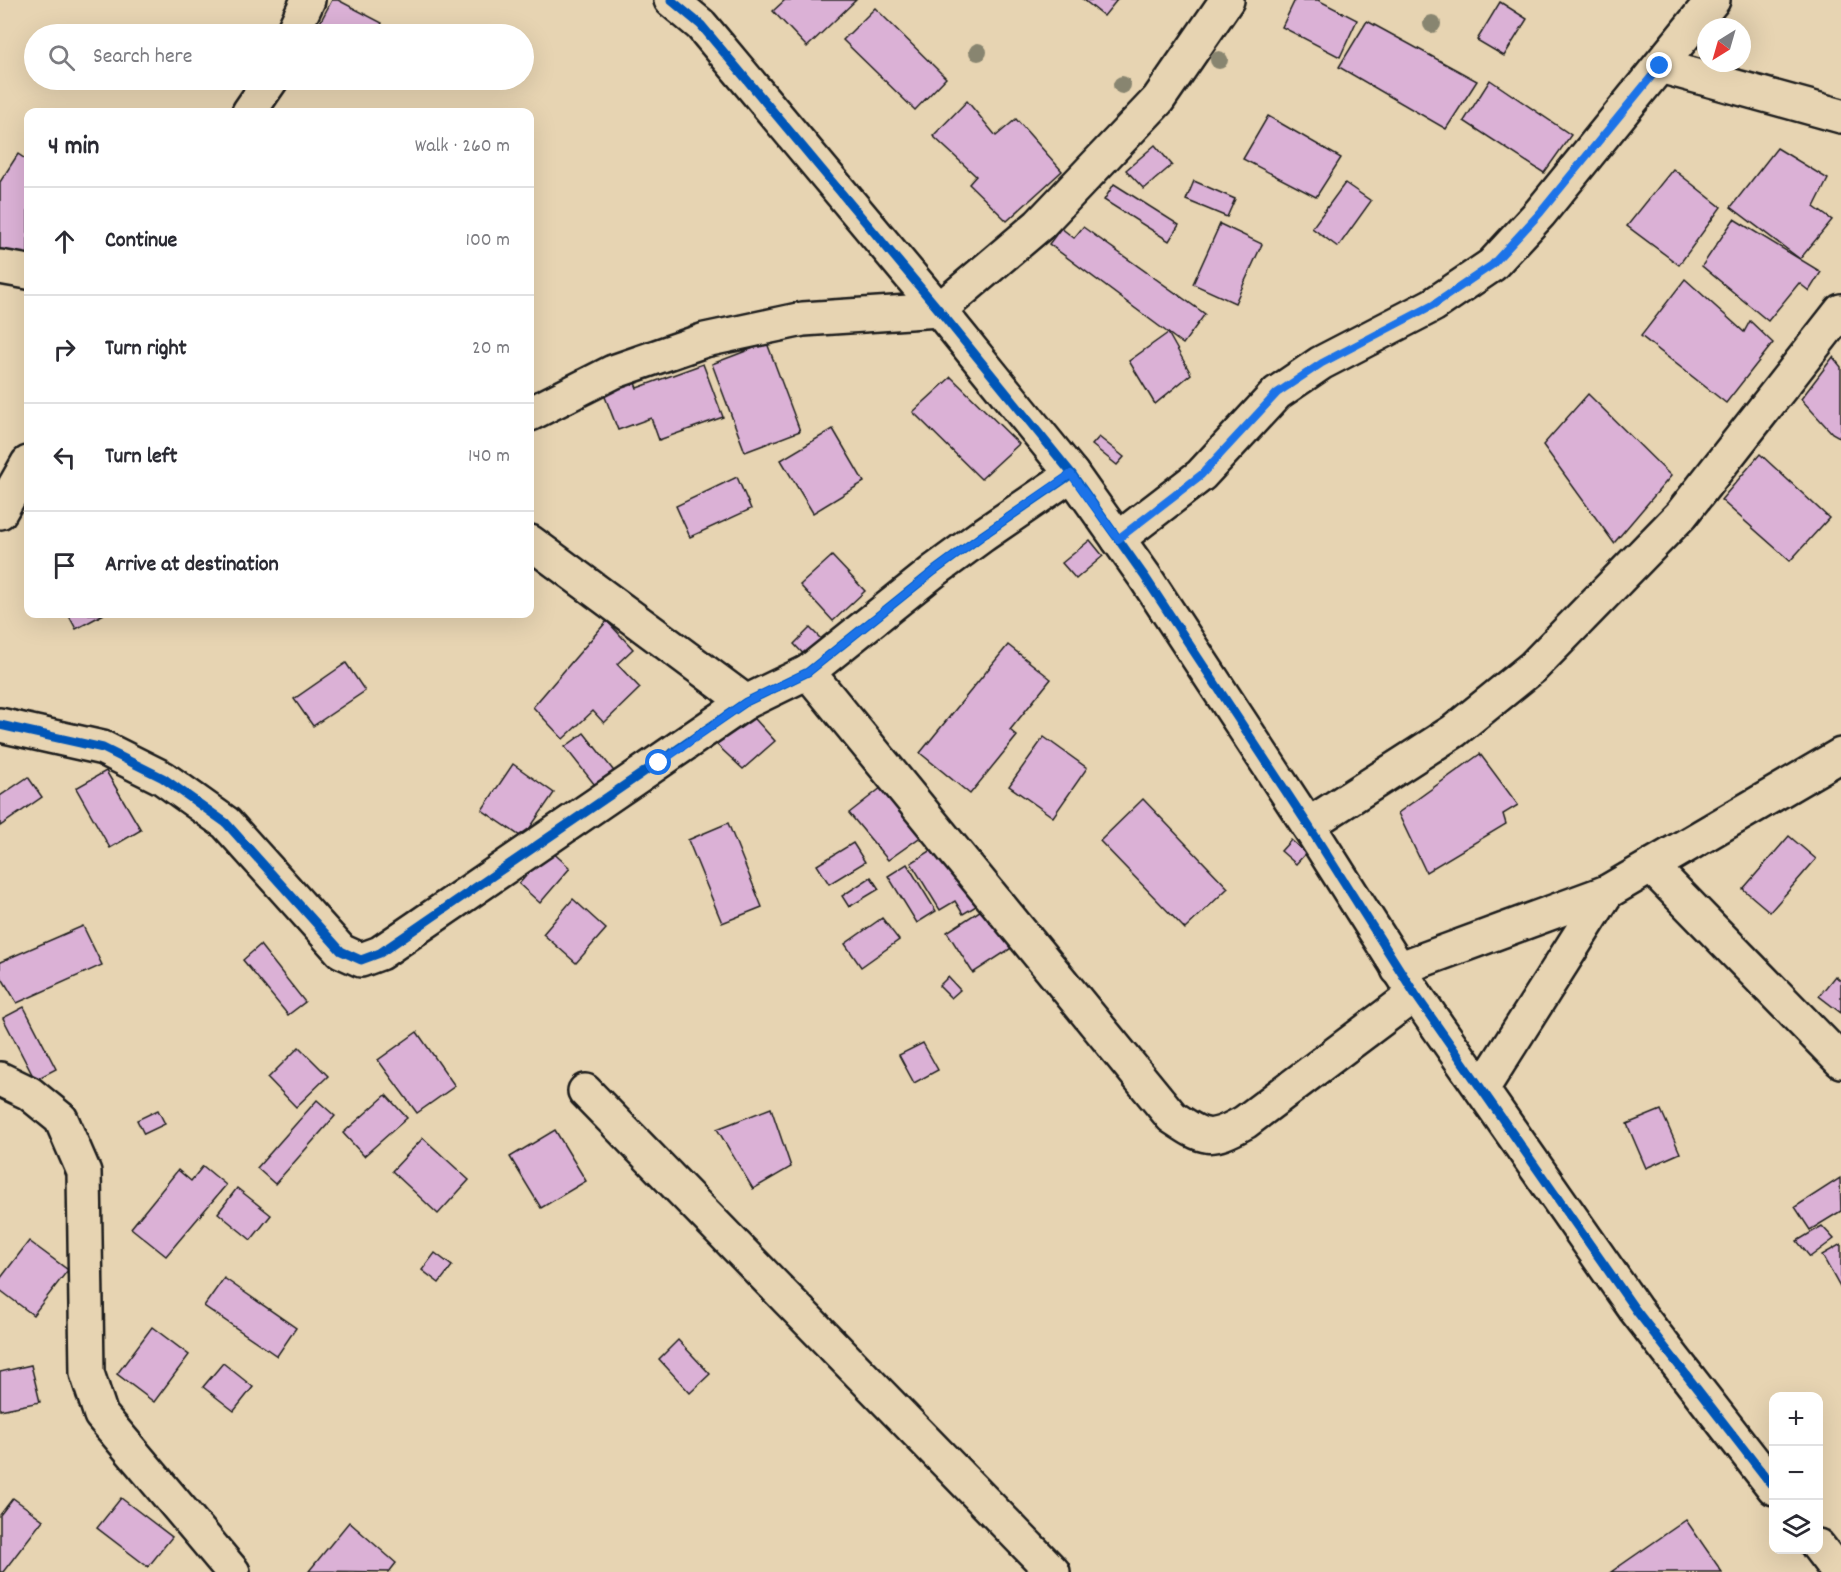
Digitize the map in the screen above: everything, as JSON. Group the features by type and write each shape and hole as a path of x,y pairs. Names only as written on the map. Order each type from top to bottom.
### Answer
{"street":[{"path":"297,24 308,0"},
{"path":"671,0 701,25 939,310 1071,474 1145,577 1308,825 1407,981 1635,1309 1769,1483"},
{"path":"534,412 613,372 705,340 803,319 939,310 1039,225 1158,99 1227,0"},
{"path":"1118,539 1201,475 1277,393 1322,363 1433,305 1492,265 1540,213 1713,0"},
{"path":"1660,66 1841,116"},
{"path":"252,108 264,90"},
{"path":"0,267 24,271"},
{"path":"1308,825 1454,731 1533,667 1681,515 1841,311"},
{"path":"0,512 24,470"},
{"path":"0,725 103,748 163,778 226,823 341,951 361,960 380,953 746,702 808,672 942,565 1071,474"},
{"path":"534,545 746,702"},
{"path":"808,672 1172,1117 1199,1135 1222,1135 1245,1122 1407,981 1607,892 1841,755"},
{"path":"1651,866 1841,1061"},
{"path":"1482,1089 1607,892"},
{"path":"0,1079 28,1093 61,1119 84,1172 87,1373 101,1415 233,1572"},
{"path":"585,1091 1053,1572"},
{"path":"1823,1552 1839,1572"}],"building":[{"path":"332,0 338,0 382,23 382,24 319,24"},
{"path":"785,0 856,0 807,47 773,11"},
{"path":"1084,0 1117,0 1104,16"},
{"path":"1295,0 1318,0 1357,20 1340,57 1282,27"},
{"path":"1500,2 1527,19 1504,56 1477,40"},
{"path":"875,8 946,78 915,110 843,40"},
{"path":"1367,21 1477,81 1446,129 1339,67"},
{"path":"1490,80 1571,135 1544,173 1464,121"},
{"path":"967,101 996,136 1016,119 1062,171 1007,221 969,184 976,176 933,136"},
{"path":"1268,116 1341,158 1316,197 1243,159"},
{"path":"1155,145 1172,165 1144,189 1126,170"},
{"path":"1777,148 1828,179 1814,207 1832,220 1800,259 1731,207"},
{"path":"18,154 24,158 24,265 0,250 0,182"},
{"path":"1673,169 1721,207 1679,265 1627,226"},
{"path":"1194,181 1235,199 1227,217 1186,200"},
{"path":"1345,183 1371,201 1338,247 1312,228"},
{"path":"1114,184 1179,225 1169,241 1104,200"},
{"path":"1734,219 1821,272 1809,291 1799,283 1768,321 1702,266"},
{"path":"1220,224 1262,244 1235,303 1193,284"},
{"path":"1083,227 1205,314 1183,344 1049,244 1061,228 1074,238"},
{"path":"1685,279 1744,332 1750,321 1773,343 1726,403 1641,336"},
{"path":"1168,333 1191,374 1155,404 1129,361"},
{"path":"767,343 800,431 745,452 712,364"},
{"path":"1833,357 1841,367 1841,438 1832,433 1801,399"},
{"path":"703,364 723,417 659,440 651,418 618,430 600,384 631,372 637,388"},
{"path":"951,377 1019,444 981,479 913,412"},
{"path":"1588,394 1671,476 1614,543 1543,445"},
{"path":"833,429 864,482 813,513 781,460"},
{"path":"1099,437 1124,457 1117,465 1092,445"},
{"path":"1760,454 1829,518 1790,561 1721,500"},
{"path":"737,477 751,509 690,537 676,506"},
{"path":"1090,540 1103,556 1076,579 1062,563"},
{"path":"832,556 865,591 833,621 800,585"},
{"path":"70,618 97,618 76,629"},
{"path":"607,621 633,649 617,664 640,688 604,723 593,711 563,739 533,707"},
{"path":"810,628 827,645 810,661 794,644"},
{"path":"1008,645 1051,679 1010,730 1017,736 970,794 920,753"},
{"path":"346,663 365,691 313,726 294,699"},
{"path":"747,710 775,741 743,769 715,743"},
{"path":"584,733 620,779 602,794 565,747"},
{"path":"1044,737 1087,768 1053,817 1009,786"},
{"path":"1480,754 1518,805 1503,814 1506,824 1426,872 1398,813"},
{"path":"513,764 554,793 523,838 482,810"},
{"path":"106,771 141,830 110,848 76,788"},
{"path":"28,777 42,797 0,826 0,796"},
{"path":"886,784 926,833 888,860 849,813"},
{"path":"1143,799 1228,888 1185,929 1100,841"},
{"path":"728,823 762,907 722,923 688,840"},
{"path":"1789,836 1816,859 1770,912 1743,889"},
{"path":"1291,840 1306,853 1296,864 1281,851"},
{"path":"853,843 865,862 829,884 817,865"},
{"path":"943,843 981,903 963,914 955,901 940,910 911,863"},
{"path":"549,849 570,868 540,903 519,884"},
{"path":"907,864 936,911 917,923 888,876"},
{"path":"871,877 879,889 849,907 842,896"},
{"path":"573,899 606,929 576,963 543,934"},
{"path":"989,905 1016,945 973,973 947,932"},
{"path":"882,918 899,940 861,967 845,944"},
{"path":"83,926 102,965 17,1003 0,975 0,962"},
{"path":"260,945 305,1002 288,1015 243,960"},
{"path":"1835,976 1841,981 1841,1013 1819,996"},
{"path":"948,977 960,990 951,998 939,986"},
{"path":"24,1007 56,1069 35,1080 3,1018"},
{"path":"417,1032 455,1086 417,1113 378,1060"},
{"path":"923,1043 938,1070 914,1083 899,1055"},
{"path":"299,1047 328,1076 296,1107 268,1078"},
{"path":"386,1095 407,1118 364,1156 343,1133"},
{"path":"317,1100 335,1116 275,1184 257,1168"},
{"path":"771,1108 791,1167 753,1189 717,1129"},
{"path":"158,1110 165,1124 144,1134 137,1120"},
{"path":"1661,1110 1680,1153 1646,1168 1627,1124"},
{"path":"555,1130 586,1181 541,1208 510,1157"},
{"path":"423,1138 469,1180 438,1214 392,1171"},
{"path":"203,1166 226,1185 166,1256 131,1228 178,1170 191,1181"},
{"path":"1840,1178 1841,1211 1810,1230 1795,1207"},
{"path":"237,1188 271,1215 251,1240 218,1213"},
{"path":"1822,1226 1834,1239 1810,1257 1797,1241"},
{"path":"29,1241 68,1270 33,1315 0,1290 0,1279"},
{"path":"1841,1244 1841,1289 1822,1255"},
{"path":"435,1253 452,1266 439,1283 422,1270"},
{"path":"224,1278 296,1328 277,1356 204,1306"},
{"path":"152,1327 189,1355 154,1402 117,1374"},
{"path":"678,1340 710,1374 690,1393 659,1359"},
{"path":"223,1363 253,1387 234,1411 203,1387"},
{"path":"31,1365 40,1402 0,1410 0,1372"},
{"path":"13,1498 43,1520 3,1572 0,1572 0,1515"},
{"path":"121,1498 172,1537 148,1567 97,1528"},
{"path":"1686,1520 1722,1572 1611,1572"},
{"path":"349,1522 396,1563 389,1572 309,1571"}],"cycle path":[{"path":"671,0 701,25 939,310 1072,474 1145,577 1308,825 1415,994 1635,1309 1769,1482"},
{"path":"0,725 103,748 163,778 226,823 341,951 361,960 380,953 746,702 808,672 934,571 1072,474"}],"route":[{"path":"659,763 746,702 808,672 934,571 1071,474 1118,539 1201,475 1236,440 1277,393 1322,363 1433,305 1492,265 1540,213 1660,66"}]}
